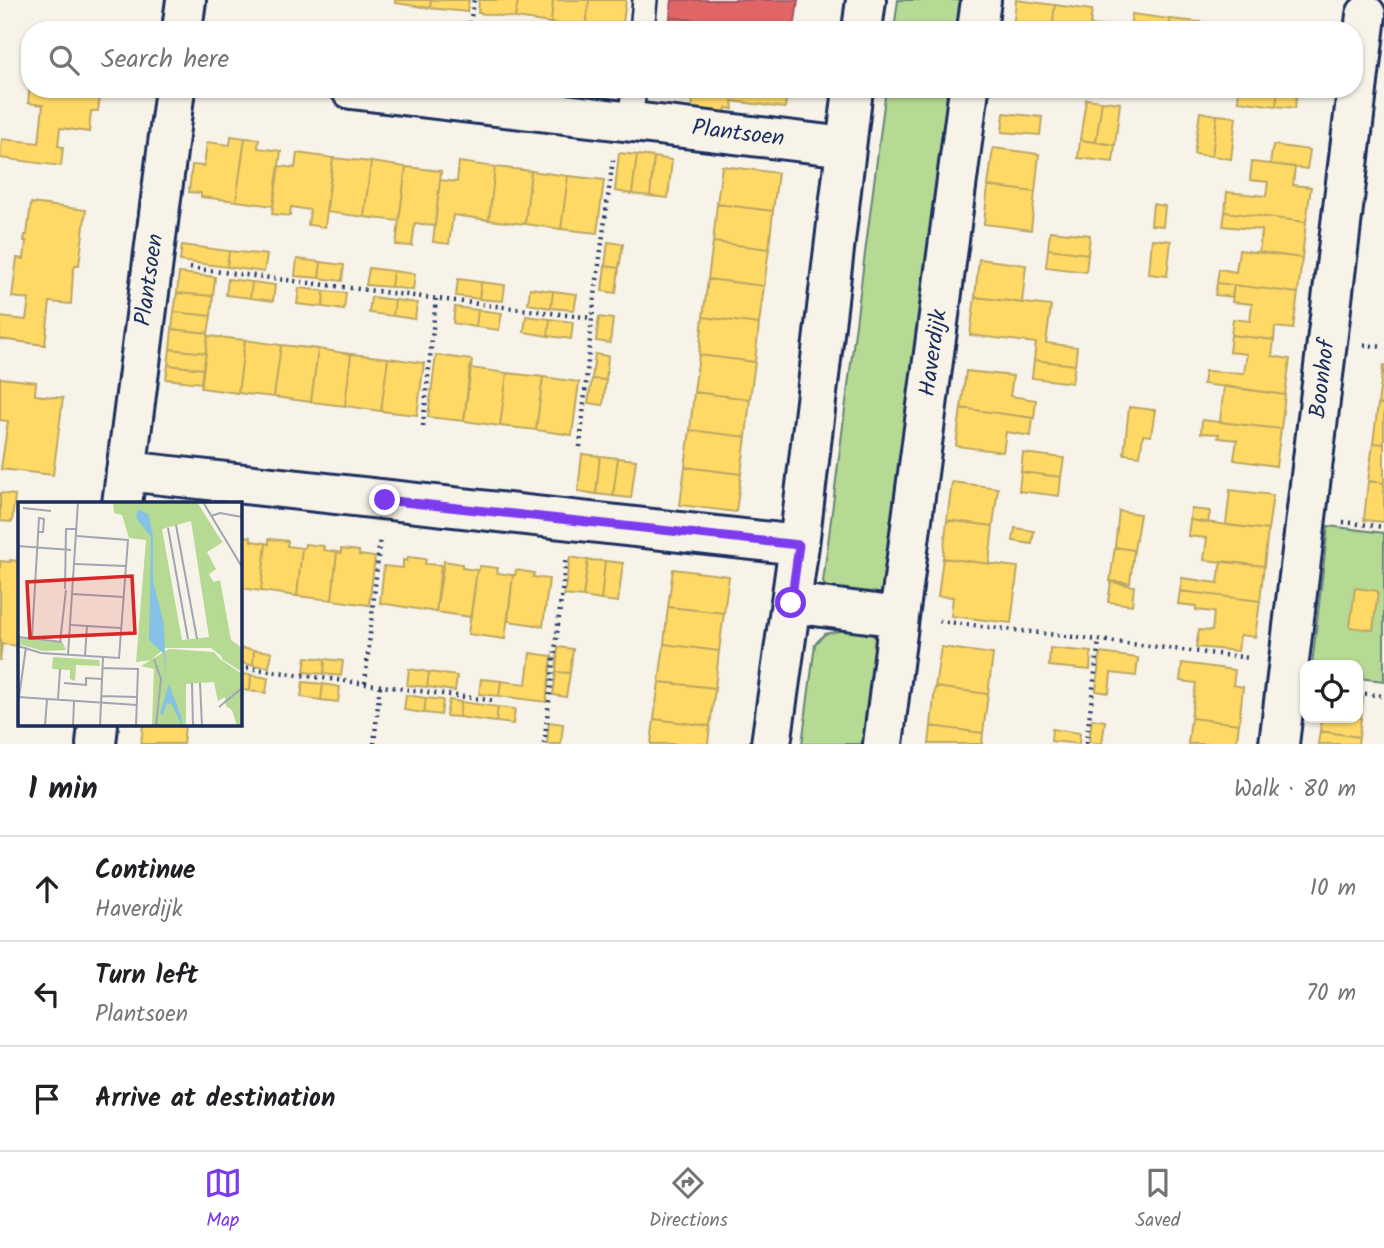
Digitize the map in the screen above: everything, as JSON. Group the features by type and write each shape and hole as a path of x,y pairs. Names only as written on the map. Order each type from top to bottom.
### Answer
{"street":[{"path":"183,21 186,0"},
{"path":"863,21 866,0"},
{"path":"978,21 981,0"},
{"name":"Boonhof","path":"1363,43 1367,10"},
{"name":"Plantsoen","path":"175,98 124,488 385,500 799,545"},
{"name":"Plantsoen","path":"469,98 627,110 846,147"},
{"path":"771,744 799,545 852,98"},
{"name":"Haverdijk","path":"883,744 968,98"},
{"name":"Boonhof","path":"1279,744 1356,98"},
{"path":"791,603 899,617"},
{"path":"96,744 98,726"}],"lane":[{"path":"643,21 645,0"}],"path":[{"path":"470,21 474,0"},
{"path":"580,447 593,318 627,110"},
{"path":"152,263 593,318"},
{"path":"423,426 436,299"},
{"path":"365,683 385,500"},
{"path":"544,744 571,520"},
{"path":"899,617 1289,662"},
{"path":"1086,744 1099,640"},
{"path":"242,667 495,701"},
{"path":"373,744 380,685"},
{"path":"1363,693 1384,696"}],"green space":[{"path":"898,0 962,0 960,21 895,21"},
{"path":"885,98 952,98 890,593 882,597 829,594 823,582"},
{"path":"1328,526 1384,533 1384,681 1363,679 1363,660 1313,660"},
{"path":"844,630 871,634 885,644 873,744 802,744 815,644 825,634"}],"building: Homes":[{"path":"395,0 431,0 430,8 395,3"},
{"path":"431,0 469,0 467,12 430,8"},
{"path":"479,0 518,0 515,18 478,13"},
{"path":"518,0 553,0 551,21 515,18"},
{"path":"553,0 589,0 587,21 551,21"},
{"path":"589,0 626,0 623,21 587,21"},
{"path":"1016,0 1055,5 1053,21 1014,21"},
{"path":"1055,5 1092,10 1091,21 1053,21"},
{"path":"1132,14 1170,19 1170,21 1131,21"},
{"path":"29,98 100,98 98,111 91,111 89,132 60,128 58,146 63,147 61,166 0,158 2,139 39,143 43,105 28,103"},
{"path":"693,98 786,98 785,108 732,101 733,109 726,108 725,115 692,111"},
{"path":"1238,98 1277,98 1276,106 1238,101"},
{"path":"1277,98 1296,98 1295,108 1276,106"},
{"path":"1086,99 1102,101 1096,142 1080,140"},
{"path":"1102,101 1120,103 1115,145 1096,142"},
{"path":"1200,112 1217,115 1212,156 1194,154"},
{"path":"1004,113 1042,117 1040,135 1002,132"},
{"path":"1217,115 1236,117 1231,159 1212,156"},
{"path":"231,136 245,138 236,201 201,197 201,193 189,192 192,165 204,166 207,142 230,145"},
{"path":"245,138 259,139 258,148 281,151 273,206 236,201"},
{"path":"1080,140 1115,145 1113,162 1078,158"},
{"path":"1273,145 1310,150 1307,169 1270,164"},
{"path":"993,148 1039,154 1035,192 988,186"},
{"path":"297,153 333,158 325,227 308,225 310,210 291,207 290,216 272,214 279,166 295,168"},
{"path":"619,153 637,155 632,194 615,191"},
{"path":"637,155 654,157 650,196 632,194"},
{"path":"654,157 672,160 668,198 650,196"},
{"path":"333,158 371,162 364,217 326,212"},
{"path":"371,162 406,167 399,221 364,217"},
{"path":"459,162 495,167 489,220 453,215 449,244 433,242 440,180 457,182"},
{"path":"1252,162 1295,167 1293,185 1311,187 1306,222 1225,212 1227,192 1266,196 1268,182 1250,180"},
{"path":"722,166 778,173 773,211 717,204"},
{"path":"406,167 441,171 435,226 415,223 412,246 396,245"},
{"path":"495,167 531,171 525,224 489,220"},
{"path":"531,171 568,176 561,229 525,224"},
{"path":"568,176 604,180 597,233 561,229"},
{"path":"988,186 1035,192 1031,230 984,224"},
{"path":"31,203 86,210 79,265 75,265 73,273 71,304 50,302 45,345 0,339 0,317 26,320 29,299 12,297 17,258 24,259 24,241"},
{"path":"717,204 773,211 769,249 713,242"},
{"path":"1153,204 1165,206 1163,226 1151,225"},
{"path":"1225,212 1306,222 1302,258 1259,252 1262,230 1223,226"},
{"path":"1050,231 1090,235 1088,254 1048,249"},
{"path":"1152,239 1171,241 1167,276 1149,274"},
{"path":"608,242 623,244 619,268 605,266"},
{"path":"713,242 769,249 764,286 708,279"},
{"path":"182,245 229,251 227,267 180,261"},
{"path":"1048,249 1088,254 1086,272 1046,267"},
{"path":"1239,250 1302,258 1298,293 1217,283 1219,269 1236,272"},
{"path":"229,251 267,255 264,272 227,267"},
{"path":"297,259 321,262 319,278 295,276"},
{"path":"979,259 1026,265 1022,303 975,297"},
{"path":"321,262 344,265 342,281 319,278"},
{"path":"605,266 619,268 616,293 602,291"},
{"path":"369,268 393,271 391,287 366,285"},
{"path":"393,271 415,274 413,290 391,287"},
{"path":"179,273 215,277 213,296 177,293"},
{"path":"228,279 252,282 250,298 226,295"},
{"path":"458,279 481,282 479,299 456,296"},
{"path":"708,279 764,286 759,324 703,317"},
{"path":"252,282 275,285 273,301 250,298"},
{"path":"481,282 505,285 503,301 479,299"},
{"path":"1217,283 1234,285 1232,297 1215,295"},
{"path":"1234,285 1298,293 1293,329 1275,327 1274,340 1231,335 1233,319 1250,321 1252,304 1232,302"},
{"path":"299,288 324,291 323,307 297,304"},
{"path":"530,288 553,291 551,308 528,304"},
{"path":"324,291 346,293 344,310 323,307"},
{"path":"553,291 577,294 574,310 551,308"},
{"path":"177,293 213,296 211,316 174,312"},
{"path":"371,297 395,300 393,316 369,313"},
{"path":"975,297 1051,306 1046,343 1077,347 1075,365 1034,360 1036,343 970,335"},
{"path":"395,300 417,303 415,319 393,316"},
{"path":"455,307 478,310 476,327 453,323"},
{"path":"478,310 502,313 499,330 476,327"},
{"path":"174,312 211,316 208,333 172,329"},
{"path":"526,316 550,319 548,336 524,332"},
{"path":"599,317 613,319 610,343 596,341"},
{"path":"703,317 759,324 755,362 699,355"},
{"path":"550,319 573,322 571,339 548,336"},
{"path":"172,329 208,333 206,353 170,349"},
{"path":"1231,335 1274,340 1272,356 1290,359 1285,395 1203,384 1205,371 1244,373 1247,354 1229,352"},
{"path":"208,336 245,340 238,393 201,388"},
{"path":"245,340 281,345 274,397 238,393"},
{"path":"281,345 318,349 311,402 274,397"},
{"path":"170,349 206,353 203,369 168,365"},
{"path":"318,349 351,354 345,406 311,402"},
{"path":"351,354 388,358 381,411 345,406"},
{"path":"595,354 608,356 606,380 592,379"},
{"path":"436,355 472,360 464,421 428,417"},
{"path":"699,355 755,362 750,399 694,392"},
{"path":"388,358 424,363 417,415 381,411"},
{"path":"1034,360 1075,365 1072,383 1032,378"},
{"path":"168,365 203,369 201,383 166,379"},
{"path":"1384,366 1384,405 1378,404"},
{"path":"470,368 507,373 500,426 464,421"},
{"path":"966,371 1013,376 1010,396 1036,400 1034,418 961,408"},
{"path":"507,373 543,377 536,430 500,426"},
{"path":"543,377 579,382 572,435 536,430"},
{"path":"0,378 36,382 35,395 63,398 53,475 1,469 8,421 0,420"},
{"path":"592,379 606,380 603,405 588,403"},
{"path":"1224,386 1285,395 1281,429 1220,422"},
{"path":"694,392 750,399 746,437 690,430"},
{"path":"1378,404 1384,405 1384,444 1373,443"},
{"path":"1129,407 1155,410 1151,436 1143,435 1140,456 1124,454"},
{"path":"961,408 1033,418 1031,436 1006,432 1003,452 956,446"},
{"path":"1202,420 1281,429 1276,466 1234,460 1237,440 1218,438 1219,434 1201,433"},
{"path":"690,430 746,437 741,474 685,467"},
{"path":"1373,443 1384,444 1384,483 1368,481"},
{"path":"1023,453 1064,458 1061,477 1021,472"},
{"path":"582,454 600,456 596,494 578,491"},
{"path":"600,456 618,458 613,496 596,494"},
{"path":"618,458 636,460 631,498 613,496"},
{"path":"685,467 741,474 736,512 680,505"},
{"path":"1021,472 1061,477 1059,496 1019,491"},
{"path":"1368,481 1384,483 1384,522 1364,520"},
{"path":"952,482 998,488 993,526 947,520"},
{"path":"1230,490 1273,495 1268,530 1226,525"},
{"path":"0,493 15,495 12,522 0,521"},
{"path":"1191,509 1210,511 1208,523 1190,520"},
{"path":"1119,511 1140,514 1134,550 1115,547"},
{"path":"947,520 993,526 989,564 943,558"},
{"path":"1190,520 1268,530 1264,566 1204,560 1207,538 1188,536"},
{"path":"1015,528 1034,531 1032,544 1013,541"},
{"path":"242,535 251,537 251,541 266,543 261,591 242,588"},
{"path":"269,539 288,541 287,546 302,548 297,596 261,591 266,543 269,544"},
{"path":"305,544 324,546 323,550 337,552 332,600 297,596 302,548"},
{"path":"1115,547 1134,550 1130,583 1110,581"},
{"path":"341,549 359,551 359,555 375,557 369,605 332,600 337,552 341,553"},
{"path":"408,557 426,559 425,564 441,565 436,612 380,603 384,566 403,568 403,560 407,561"},
{"path":"570,557 588,560 583,597 564,595"},
{"path":"943,558 1018,567 1011,623 951,616 953,597 938,596"},
{"path":"588,560 605,561 601,600 583,597"},
{"path":"0,561 18,562 18,646 2,644 0,661"},
{"path":"444,561 477,570 471,617 436,612"},
{"path":"605,561 623,563 618,602 601,600"},
{"path":"1221,561 1264,566 1260,601 1180,591 1182,578 1218,583"},
{"path":"480,566 498,568 497,573 513,575 505,639 468,634 477,570"},
{"path":"673,569 729,576 724,613 668,607"},
{"path":"516,570 534,573 533,577 549,579 543,626 508,621 513,575"},
{"path":"1111,582 1134,586 1132,605 1108,602"},
{"path":"1355,588 1378,591 1373,630 1350,627"},
{"path":"1180,591 1260,601 1255,637 1240,635 1238,651 1196,647 1199,630 1212,631 1214,612 1178,604"},
{"path":"668,607 724,613 719,651 664,644"},
{"path":"664,644 719,651 715,688 659,682"},
{"path":"558,647 573,649 570,673 556,672"},
{"path":"941,647 993,654 988,694 935,687"},
{"path":"242,648 254,650 253,665 242,663"},
{"path":"1050,648 1091,652 1090,670 1049,666"},
{"path":"254,650 272,652 269,667 253,665"},
{"path":"530,653 552,656 546,702 499,696 501,681 526,684"},
{"path":"1100,653 1138,658 1136,676 1111,673 1109,693 1096,691"},
{"path":"306,657 325,659 324,674 304,672"},
{"path":"325,659 343,661 341,676 324,674"},
{"path":"1182,663 1235,670 1233,685 1243,687 1239,724 1191,718 1196,683 1180,681"},
{"path":"409,669 429,672 427,687 407,685"},
{"path":"429,672 457,676 455,691 427,687"},
{"path":"556,672 570,673 566,697 553,695"},
{"path":"242,674 251,675 250,691 242,689"},
{"path":"251,675 268,678 266,693 250,691"},
{"path":"481,679 501,681 499,696 479,694"},
{"path":"303,682 323,684 321,700 301,697"},
{"path":"659,682 715,688 710,726 654,719"},
{"path":"323,684 340,687 338,702 321,700"},
{"path":"935,687 988,694 983,733 931,726"},
{"path":"406,695 426,698 424,713 404,710"},
{"path":"426,698 443,700 441,715 424,713"},
{"path":"449,700 461,702 459,717 446,716"},
{"path":"461,702 498,707 496,722 459,717"},
{"path":"498,707 515,709 513,724 496,722"},
{"path":"1191,718 1239,724 1236,744 1188,744"},
{"path":"654,719 710,726 708,744 651,744"},
{"path":"1092,719 1105,721 1102,744 1089,742"},
{"path":"549,722 563,724 561,744 547,744"},
{"path":"1321,723 1360,723 1359,737 1320,731"},
{"path":"143,726 185,726 183,744 141,744"},
{"path":"931,726 983,733 982,744 929,744"},
{"path":"1052,729 1080,733 1079,744 1051,741"},
{"path":"1320,731 1359,737 1358,744 1318,744"}],"building: Shops":[{"path":"672,0 798,0 795,21 702,21 670,17"},
{"path":"670,17 702,21 670,21"}],"route":[{"path":"385,500 799,545 791,603"}]}
